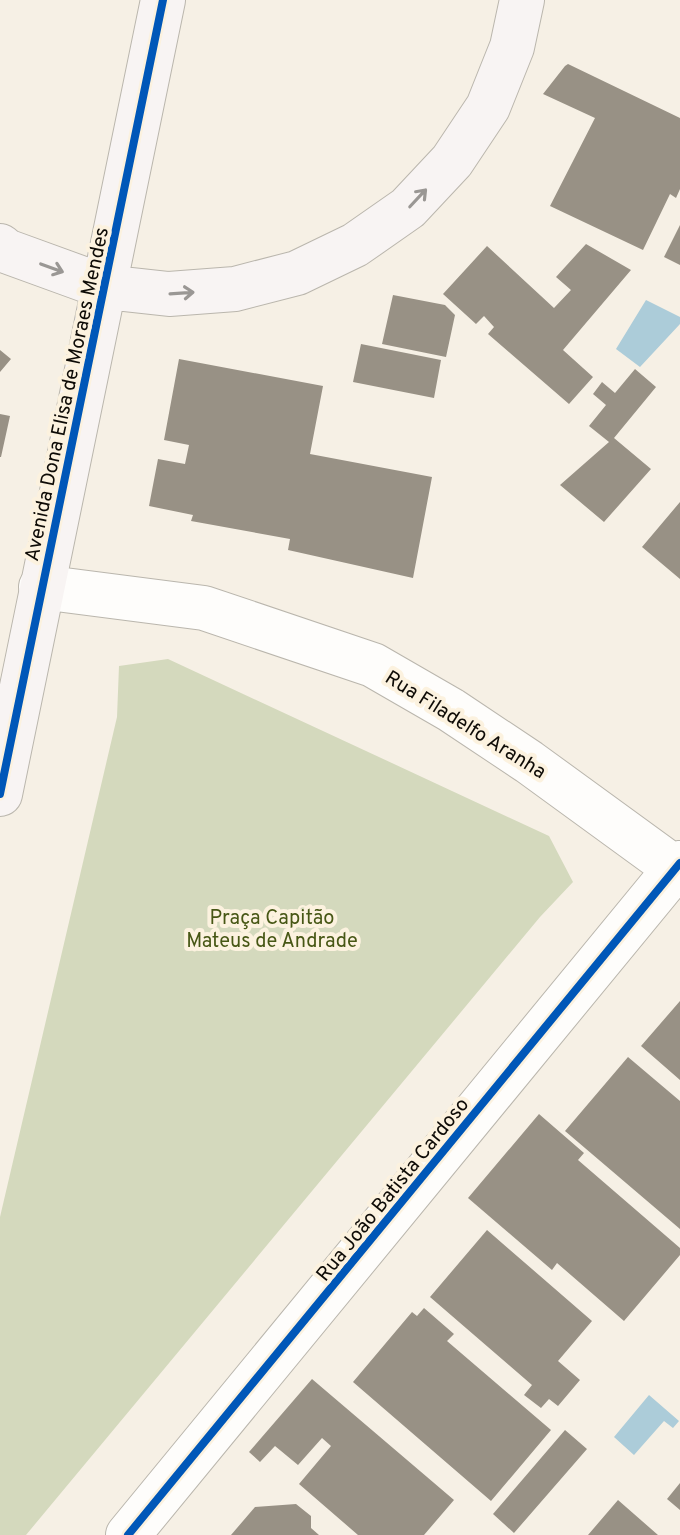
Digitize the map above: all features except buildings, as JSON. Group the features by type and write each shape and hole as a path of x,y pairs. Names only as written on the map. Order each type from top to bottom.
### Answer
{"street":[{"name":"Avenida Dona Elisa de Moraes Mendes","path":"0,794 163,0"},
{"path":"0,246 6,251 105,287 169,294 235,289 297,273 355,245 408,208 452,161 488,107 512,47 522,0"},
{"name":"Rua Filadelfo Aranha","path":"41,587 204,608 373,665 451,710 679,868"},
{"name":"Rua João Batista Cardoso","path":"128,1535 679,868"}],"green space":[{"name":"Praça Capitão Mateus de Andrade","path":"168,659 549,836 573,882 540,917 26,1535 0,1535 0,1217 117,717 119,666"}],"water":[{"path":"646,300 680,317 680,324 640,367 616,349"},
{"path":"649,1395 679,1421 673,1428 664,1421 634,1455 614,1437"}],"cycle path":[{"path":"0,794 163,0"},
{"path":"128,1535 680,863"}]}
